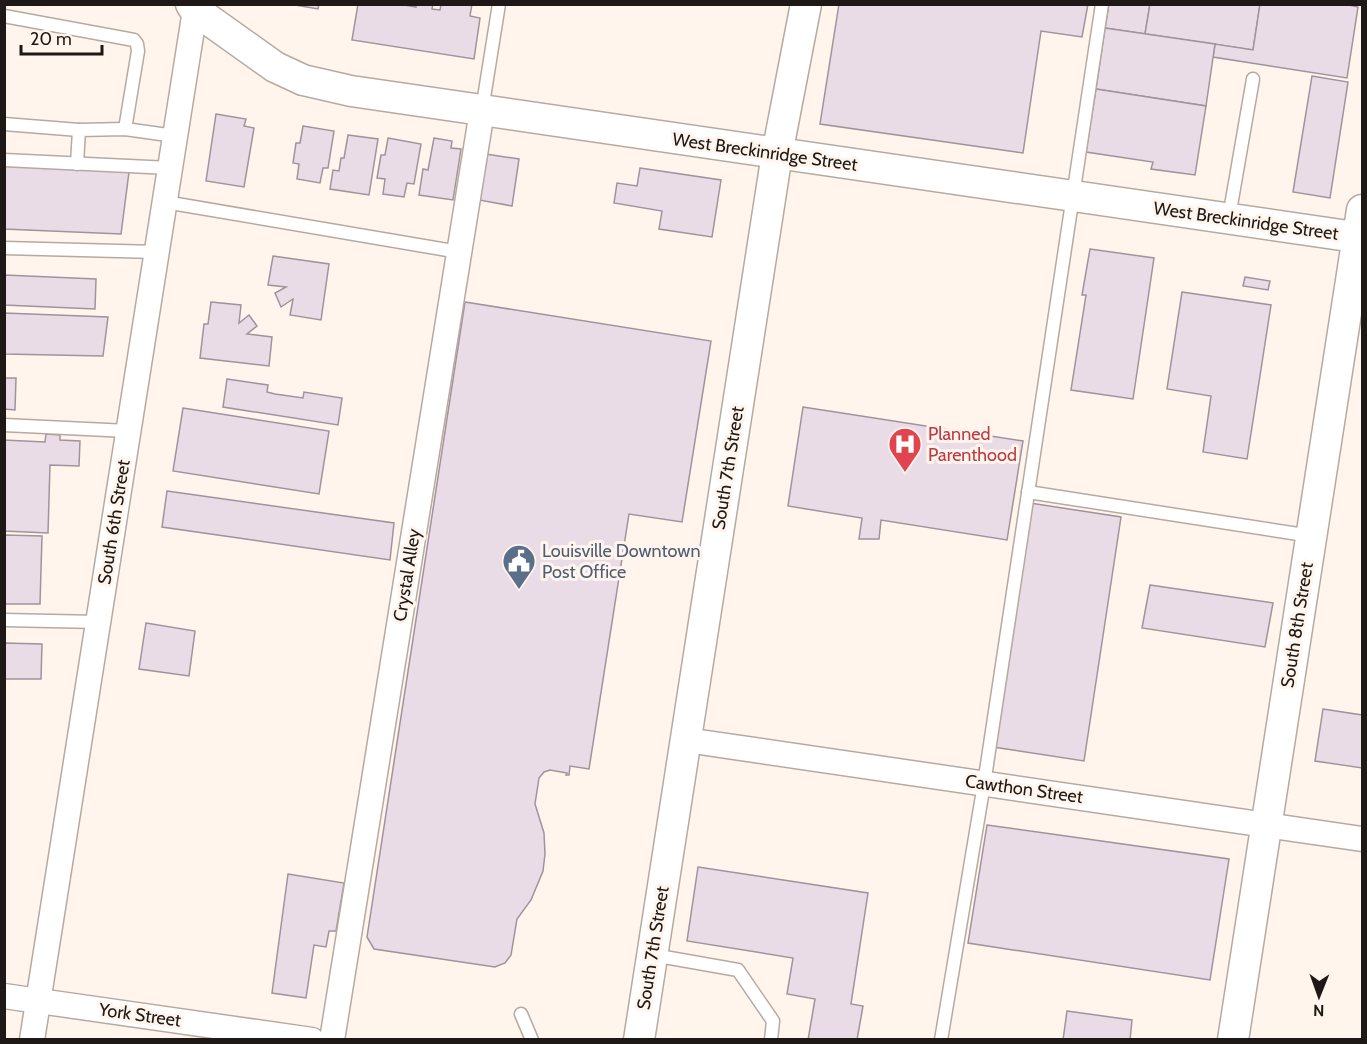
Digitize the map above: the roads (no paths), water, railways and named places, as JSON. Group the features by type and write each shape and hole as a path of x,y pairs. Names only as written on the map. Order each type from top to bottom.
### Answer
{"street":[{"name":"South 7th Street","path":"639,1040 777,154 806,4"},
{"name":"West Breckinridge Street","path":"194,6 275,67 303,80 351,91 1229,219 1361,228"},
{"name":"South 6th Street","path":"32,1040 194,6"},
{"name":"Crystal Alley","path":"332,1040 482,111"},
{"name":"South 8th Street","path":"1233,1040 1361,228"},
{"name":"Cawthon Street","path":"686,740 1362,838"},
{"name":"York Street","path":"4,996 242,1034 312,1040"}],"lane":[{"path":"482,111 499,4"},
{"path":"941,1040 984,783 1102,4"},
{"path":"4,16 134,40 138,51 126,129"},
{"path":"1229,219 1253,79"},
{"path":"4,124 79,130 126,129 175,136"},
{"path":"77,164 79,130"},
{"path":"4,160 170,168"},
{"path":"165,202 459,252"},
{"path":"4,248 157,252"},
{"path":"4,425 128,431"},
{"path":"1028,492 1311,536"},
{"path":"4,620 98,622"},
{"path":"652,955 738,970 773,1021 771,1040"},
{"path":"521,1014 532,1040"}],"place":[{"name":"Planned Parenthood","path":"905,473"},
{"name":"Louisville Downtown Post Office","path":"519,590"}]}
